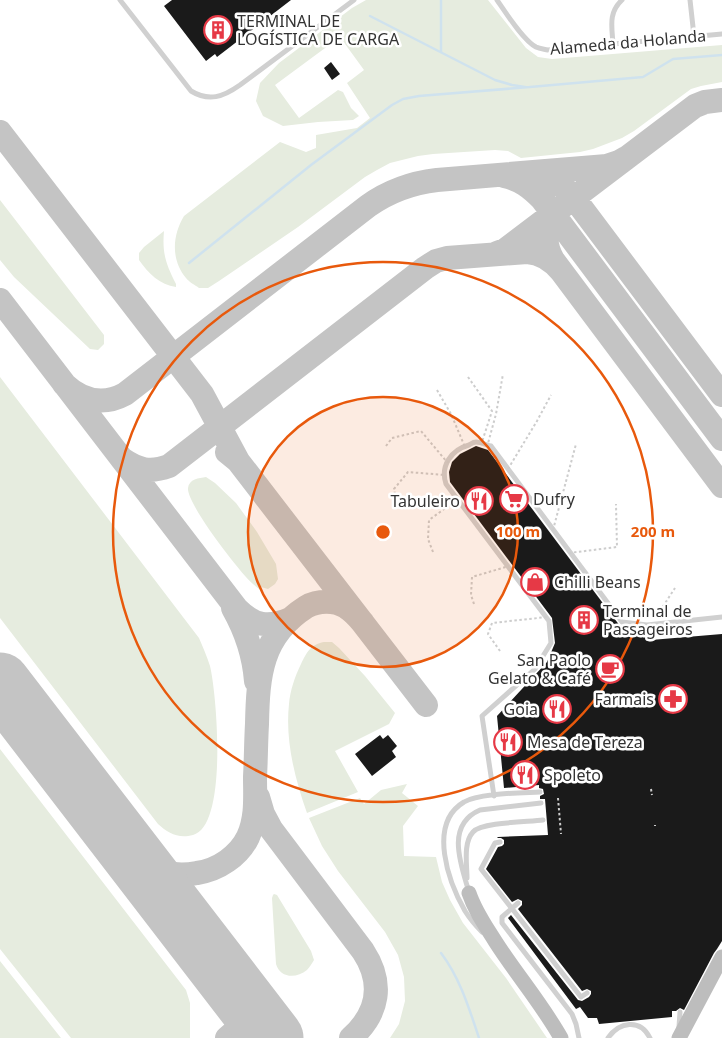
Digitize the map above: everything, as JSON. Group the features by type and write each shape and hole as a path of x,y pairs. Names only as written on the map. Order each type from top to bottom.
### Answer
{"main road":[{"path":"470,893 481,920 510,965 549,1017 561,1038"},
{"path":"679,1038 722,957"}],"lane":[{"path":"120,0 191,91 211,97 227,94 354,0"},
{"name":"Alameda da Holanda","path":"497,0 526,39 536,47 548,50 722,34"},
{"path":"613,44 611,20 613,10 622,0"},
{"path":"690,0 694,36"},
{"path":"494,796 482,716 535,669 551,643 549,622 446,484 445,467 450,456 465,446 477,442 491,446 622,622 647,625 722,617"},
{"path":"510,965 466,912 455,889 445,855 444,834 451,814 459,805 470,799 540,792"},
{"path":"470,893 458,851 463,824 480,810 541,803"},
{"path":"470,893 467,851 473,832 481,826 543,820"},
{"path":"500,842 495,842 481,869 580,997 587,993"},
{"path":"518,903 502,917 502,923 572,1014 579,1038"},
{"path":"536,960 537,968"},
{"path":"679,1038 680,1012"},
{"path":"608,1038 614,1030 629,1024 643,1028 650,1038"}],"path":[{"path":"484,445 496,414 503,374"},
{"path":"468,377 492,411 484,445"},
{"path":"436,390 451,414 465,446"},
{"path":"508,469 537,422 550,395"},
{"path":"386,446 392,438 420,431 448,462"},
{"path":"552,530 576,444"},
{"path":"396,499 394,488 408,472 445,475"},
{"path":"433,552 428,539 429,520 458,499"},
{"path":"569,553 617,547 616,504"},
{"path":"474,604 471,595 472,577 508,566"},
{"path":"617,618 658,614 675,588"},
{"path":"500,651 488,634 492,623 548,617"},
{"path":"651,789 652,795"},
{"path":"558,798 561,834"}],"shaded area":[{"path":"366,0 488,0 526,48 538,57 552,59 722,45 722,82 691,89 634,131 622,138 593,149 521,158 508,151 495,150 433,154 390,163 365,177 298,227 219,281 208,288 199,288 186,278 181,271 176,256 175,240 184,216 280,142 306,152 316,148 316,135 357,128 370,118 347,83 364,70 340,37 275,85 299,118 338,90 343,92 351,108 359,116 353,120 283,126 263,116 256,101 260,83 279,63 352,8"},
{"path":"0,200 104,335 104,344 98,350 90,349 14,277 0,260"},
{"path":"164,231 166,259 176,287 165,284 155,278 139,260 139,253 144,247"},
{"path":"0,377 199,638 202,645 210,666 213,681 217,730 216,785 211,809 204,826 193,835 183,836 174,834 158,824 0,618"},
{"path":"206,477 236,503 257,532 276,564 278,579 268,589 261,587 259,589 246,577 226,553 195,508 190,496 189,485 195,479"},
{"path":"324,642 332,642 339,648 395,713 389,724 335,751 358,792 307,813 292,760 288,732 289,704 295,679 305,656 312,647"},
{"path":"0,749 186,990 190,1003 190,1038 71,1038 0,949"},
{"path":"407,784 402,793 418,806 403,826 404,856 436,857 442,882 463,923 506,978 547,1038 390,1038 399,1024 405,1001 404,977 398,955 385,932 338,871 322,846 309,818 360,798 364,804 381,790"},
{"path":"274,894 277,895 311,951 314,960 307,970 298,975 289,976 281,972 276,964 272,898"},
{"path":"0,961 61,1038 0,1038"}],"building":[{"name":"TERMINAL DE LOGÍSTICA DE CARGA","path":"172,0 291,0 217,57 215,54 206,61 164,6"},
{"path":"331,62 340,74 332,80 324,68"},
{"path":"476,446 488,450 620,626 626,630 629,627 643,629 651,640 722,634 722,941 684,1010 680,1008 672,1011 672,1017 599,1024 597,1018 588,1018 580,1007 576,1009 508,918 511,915 578,1000 582,1001 589,997 591,991 587,989 582,991 518,909 522,905 522,901 518,899 512,902 486,869 498,847 504,844 504,840 498,837 548,835 545,799 540,799 540,796 544,794 543,789 539,788 539,785 504,788 497,716 547,662 555,643 552,618 450,482 449,472 452,462 460,454"},
{"path":"380,735 383,739 388,735 397,746 392,751 396,757 372,776 355,754"}],"waterway":[{"path":"441,0 441,52"},
{"path":"370,16 495,80 525,87"},
{"path":"530,87 643,77 673,59 722,55"},
{"path":"189,263 311,165 392,105 403,99 530,87"},
{"path":"441,953 459,983 479,1038"}],"taxiway":[{"path":"497,253 505,250 695,106 705,102 722,100"},
{"path":"0,132 202,394 238,461"},
{"path":"64,384 85,398 93,400 109,400 125,394 368,206 401,188 437,180 607,166 626,158"},
{"path":"535,174 557,183 574,198 722,395"},
{"path":"504,176 525,184 542,199 722,439"},
{"path":"561,208 551,220 546,239 553,260 722,486"},
{"path":"122,459 133,466 150,470 169,466 436,261 447,258 527,252 546,258 561,271"},
{"path":"0,300 237,609 249,619 262,624 275,624 290,619"},
{"path":"227,452 238,461 426,705"},
{"path":"114,831 140,859 159,871 171,874 183,875 213,869 233,856 244,844 253,822 259,689 261,673 271,644 291,618 306,607 316,603 332,602 342,605 353,612 363,623"},
{"path":"233,608 249,643 256,681"},
{"path":"258,797 263,814 271,829 363,951 370,963 376,986 373,1008 368,1018 351,1038"},
{"path":"227,1038 255,1014"},
{"path":"270,1034 274,1038"}],"runway":[{"path":"0,683 273,1038"}],"place":[{"name":"TERMINAL DE LOGÍSTICA DE CARGA","path":"218,30"},
{"name":"Dufry","path":"514,499"},
{"name":"Tabuleiro","path":"479,501"},
{"name":"Chilli Beans","path":"535,582"},
{"name":"Terminal de Passageiros","path":"584,620"},
{"name":"San Paolo Gelato & Café","path":"610,669"},
{"name":"Farmais","path":"673,699"},
{"name":"Goia","path":"557,709"},
{"name":"Mesa de Tereza","path":"508,742"},
{"name":"Spoleto","path":"525,775"}]}
